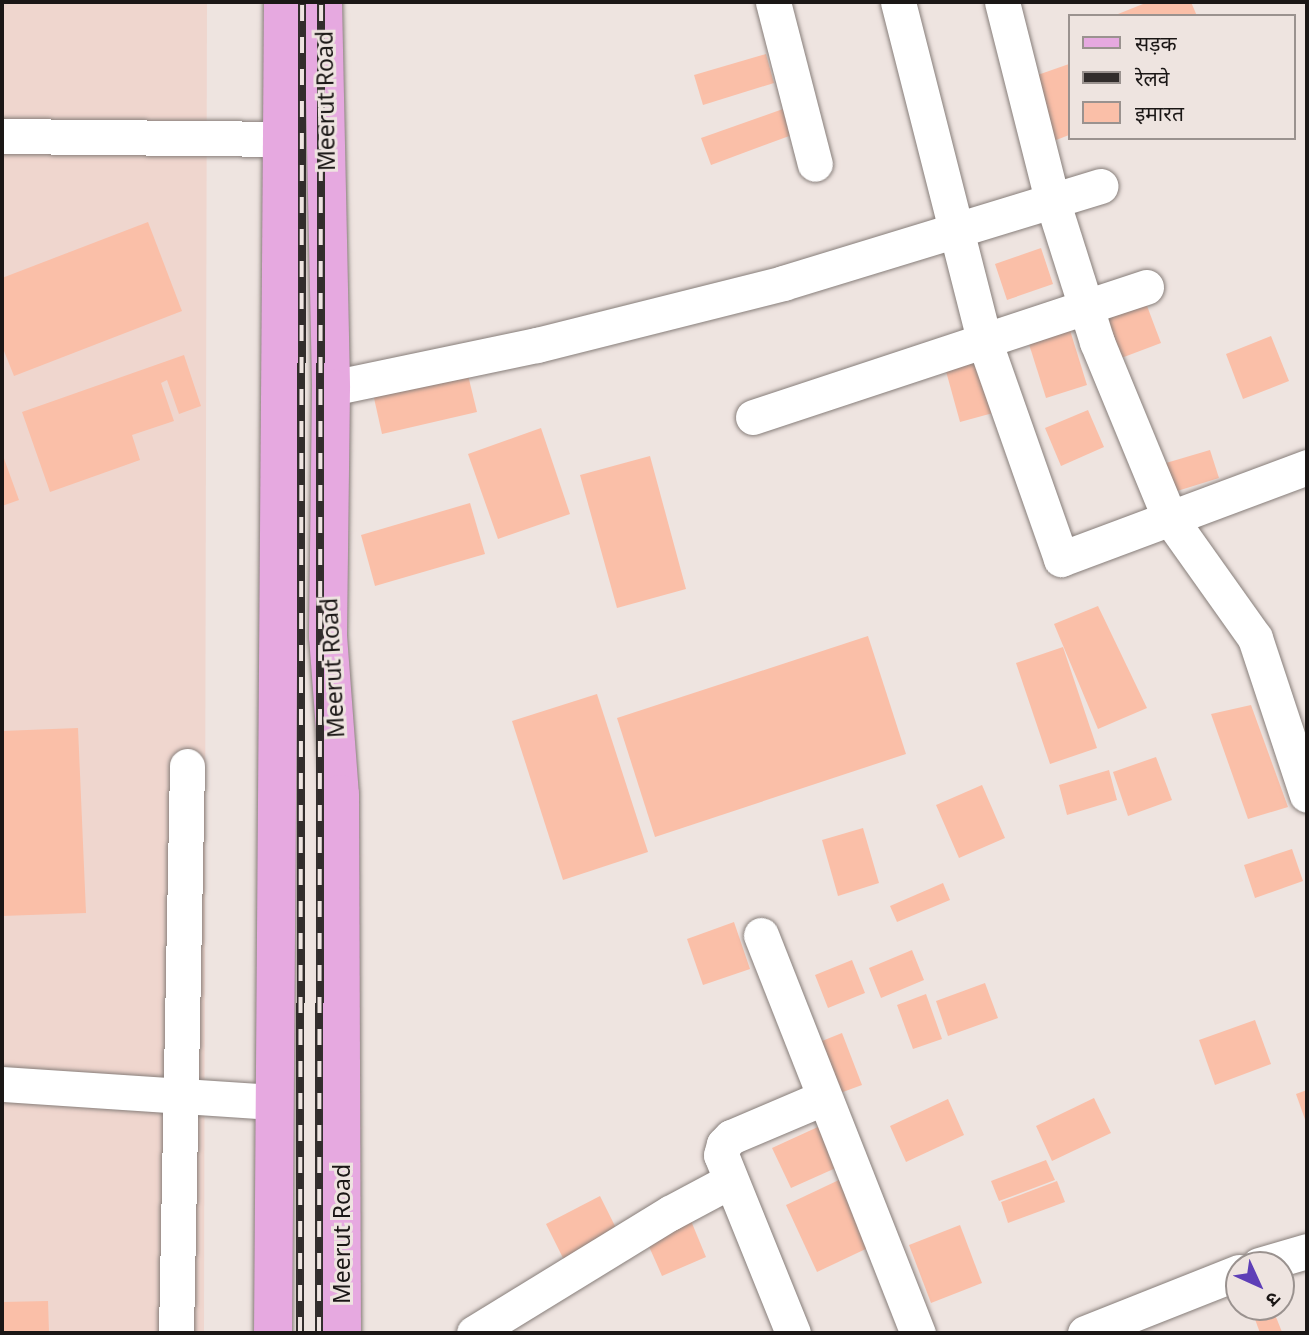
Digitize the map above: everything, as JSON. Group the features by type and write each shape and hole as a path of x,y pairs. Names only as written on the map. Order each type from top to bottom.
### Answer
{"main road":[{"name":"Meerut Road","path":"273,1333 283,2"},
{"name":"Meerut Road","path":"323,2 331,388 328,636 340,794 342,1333"},
{"path":"281,139 326,141"}],"street":[{"path":"773,2 815,164"},
{"path":"898,2 985,343 1060,559 1307,467"},
{"path":"1002,2 1052,200 1086,309 1169,517 1255,638 1307,795"},
{"path":"2,136 281,139"},
{"path":"331,388 537,345 783,283 1100,186"},
{"path":"753,417 985,343 1146,287"},
{"path":"176,1333 187,766"},
{"path":"761,935 823,1098 918,1333"},
{"path":"2,1084 274,1102"},
{"path":"793,1333 721,1155 723,1144 732,1137 823,1098"},
{"path":"474,1333 670,1213 730,1181"},
{"path":"1085,1333 1225,1278"}],"shaded area":[{"path":"2,2 207,2 204,1333 2,1333"}],"building":[{"path":"1148,2 1191,2 1196,14 1118,14"},
{"path":"766,54 774,83 703,105 694,75"},
{"path":"1068,64 1068,135 1051,142 1029,78"},
{"path":"783,109 792,135 711,165 701,138"},
{"path":"148,222 182,311 14,376 2,346 2,278"},
{"path":"1041,248 1053,284 1007,300 995,264"},
{"path":"1144,298 1161,343 1116,360 1099,315"},
{"path":"1069,327 1087,385 1046,398 1028,341"},
{"path":"1271,336 1289,381 1243,399 1226,354"},
{"path":"184,355 201,406 179,414 167,380 161,383 174,421 132,435 140,460 50,492 22,412"},
{"path":"976,355 993,413 960,422 944,364"},
{"path":"466,367 477,412 382,434 372,389"},
{"path":"1088,410 1104,447 1061,466 1045,428"},
{"path":"541,428 570,514 498,539 468,454"},
{"path":"1210,450 1219,478 1174,492 1166,463"},
{"path":"2,453 19,500 2,506"},
{"path":"650,456 686,589 617,608 580,475"},
{"path":"470,503 485,554 375,586 361,535"},
{"path":"1098,606 1147,708 1098,729 1054,624"},
{"path":"868,636 906,754 655,837 617,718"},
{"path":"1063,647 1097,748 1050,764 1016,663"},
{"path":"597,694 648,852 563,880 512,721"},
{"path":"1251,705 1288,807 1248,819 1211,714"},
{"path":"78,728 86,913 2,916 2,731"},
{"path":"1156,757 1172,800 1128,816 1113,772"},
{"path":"1109,770 1117,800 1067,815 1059,785"},
{"path":"982,785 1005,838 959,858 936,805"},
{"path":"863,828 879,883 838,896 822,840"},
{"path":"1292,849 1303,881 1255,898 1244,865"},
{"path":"943,883 950,900 897,922 890,906"},
{"path":"734,922 750,969 703,985 687,939"},
{"path":"912,950 924,980 881,998 869,968"},
{"path":"852,960 865,993 828,1008 815,975"},
{"path":"985,983 998,1018 948,1036 936,1001"},
{"path":"926,994 942,1039 913,1049 897,1005"},
{"path":"1255,1020 1271,1064 1215,1085 1199,1040"},
{"path":"842,1033 862,1085 832,1096 812,1045"},
{"path":"1307,1090 1307,1125 1296,1094"},
{"path":"1094,1098 1111,1133 1052,1161 1036,1126"},
{"path":"948,1099 964,1135 906,1162 890,1126"},
{"path":"820,1126 838,1167 791,1188 772,1148"},
{"path":"1046,1160 1055,1180 999,1201 991,1181"},
{"path":"841,1179 872,1246 817,1272 786,1205"},
{"path":"1057,1181 1065,1202 1008,1223 1001,1202"},
{"path":"600,1196 620,1236 566,1264 546,1224"},
{"path":"689,1216 706,1257 662,1276 644,1235"},
{"path":"960,1225 982,1283 931,1303 909,1245"},
{"path":"48,1301 49,1333 2,1333 2,1302"},
{"path":"1256,1321 1278,1321 1282,1332 1260,1333"}],"railway":[{"path":"300,1333 302,2"},
{"path":"319,1333 321,2"}]}
